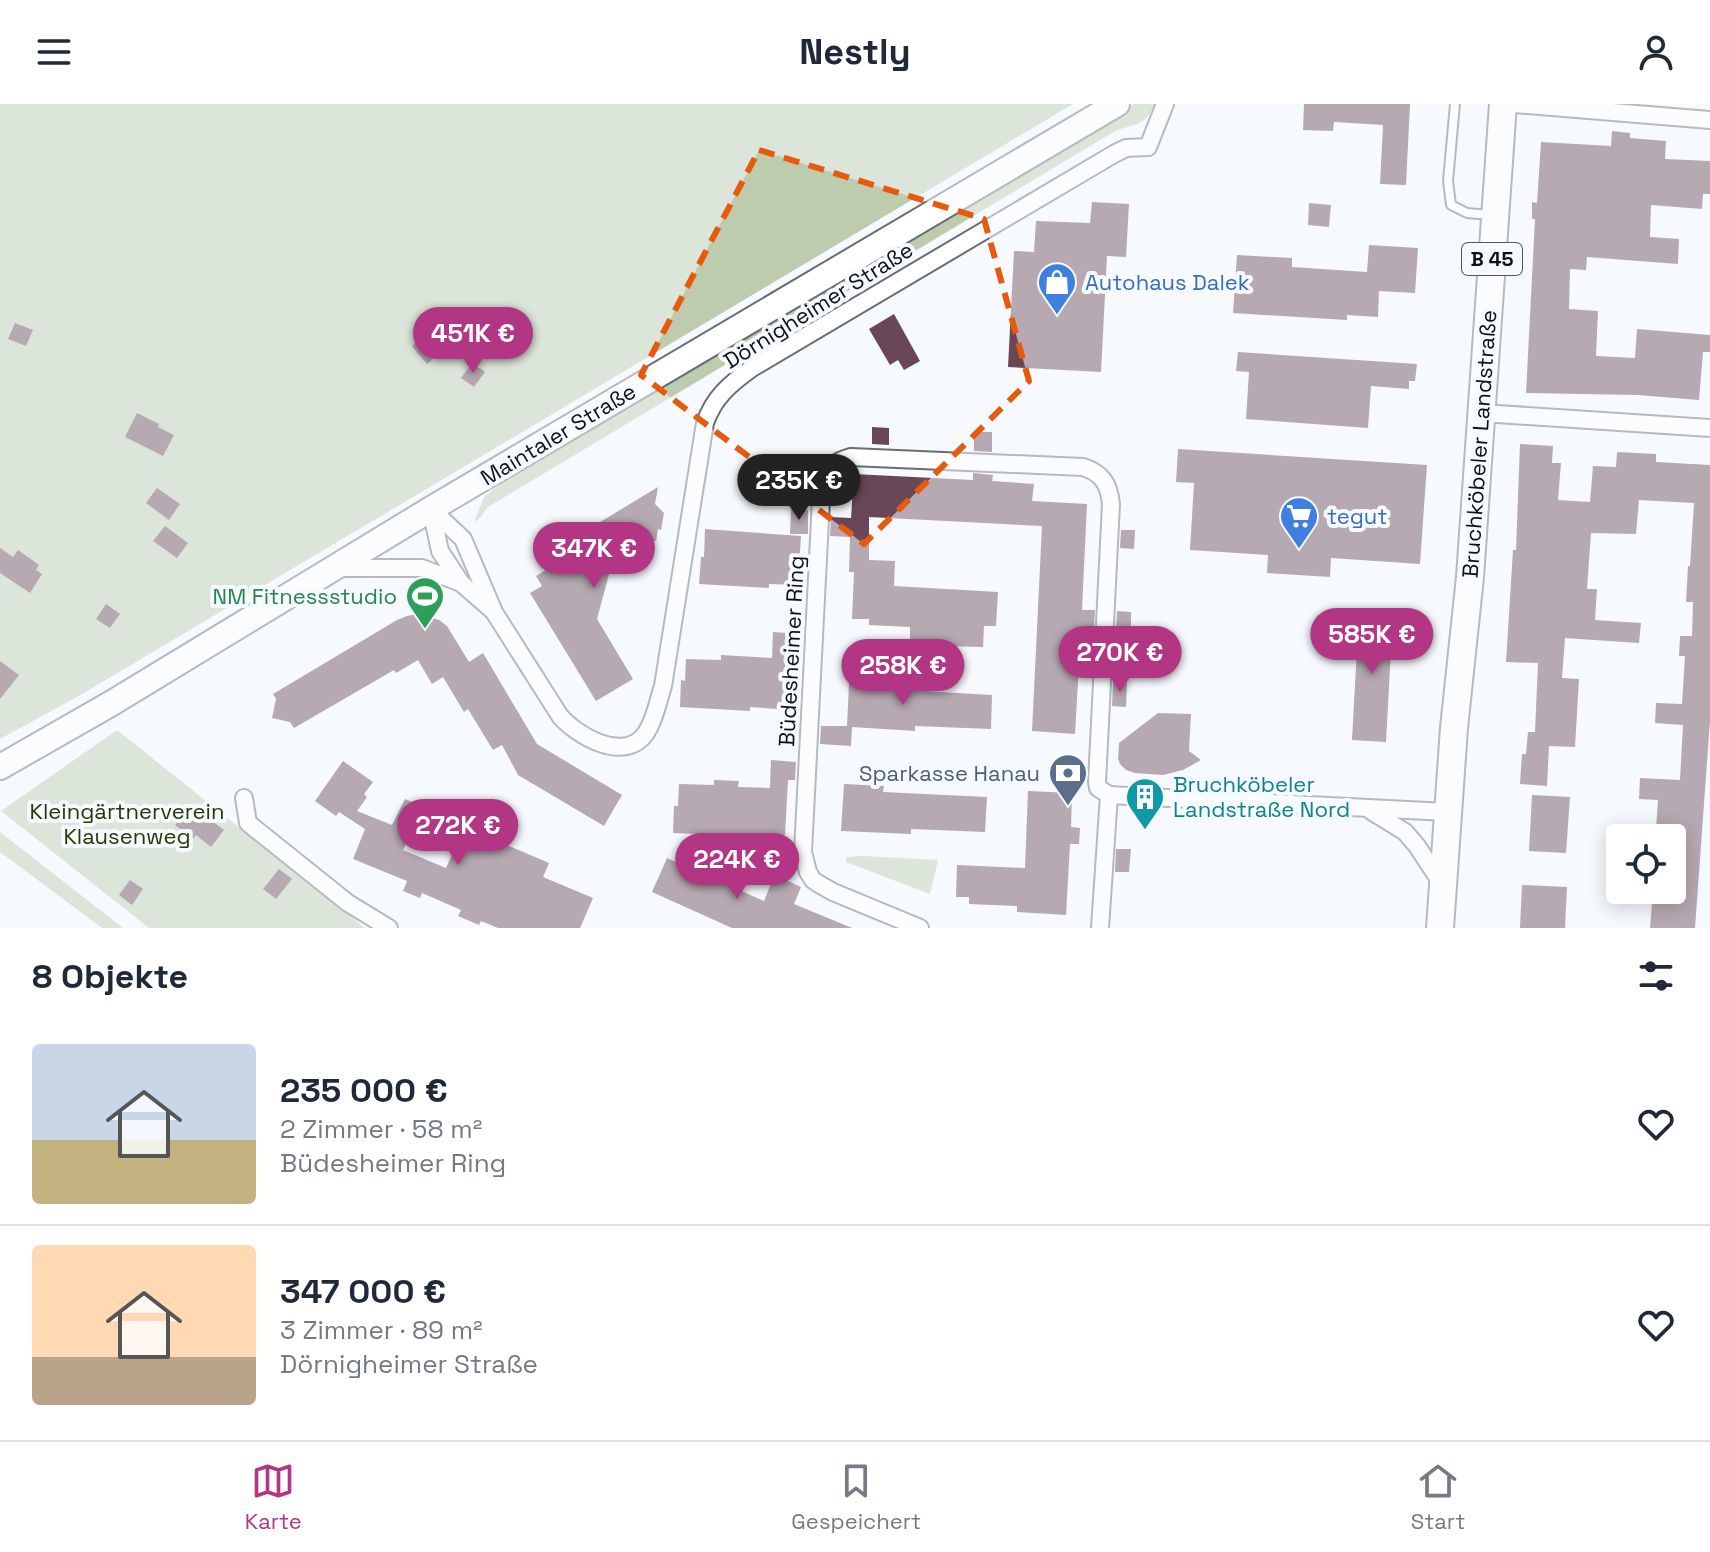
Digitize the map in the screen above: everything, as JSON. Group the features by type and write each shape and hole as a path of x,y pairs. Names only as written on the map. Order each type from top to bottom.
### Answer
{"main road":[{"name":"Maintaler Straße","path":"0,767 1117,104"},
{"name":"Bruchköbeler Landstraße","path":"1440,928 1454,728 1470,577 1503,104"}],"street":[{"name":"Dörnigheimer Straße","path":"431,509 463,539 494,612 568,726 604,745 622,746 638,742 651,724 663,686 705,423 718,397 752,368 1114,154 1126,148 1148,147 1165,104"},
{"path":"1514,104 1710,120"},
{"path":"1482,413 1710,428"},
{"name":"Büdesheimer Ring","path":"920,928 828,890 813,880 804,863 822,480 834,464 851,457 1076,467 1095,471 1104,479 1111,504 1097,782 1098,788 1109,795 1100,928"},
{"name":"Dörnigheimer Straße","path":"431,509 440,551 461,583 494,612"},
{"name":"Dörnigheimer Straße","path":"332,568 422,568 461,583"},
{"path":"1109,795 1447,812"},
{"path":"244,798 248,823 348,903 389,928"},
{"path":"1366,808 1405,832 1443,884"}],"lane":[{"path":"1455,104 1448,181 1451,205 1467,213 1494,215"}],"highlighted area":[{"path":"759,150 984,219 1029,381 864,544 641,375"}],"green space":[{"path":"0,104 1073,104 77,697 0,739"},
{"path":"1134,104 1155,104 1140,122 1117,130 488,507 474,522 484,497 502,483"},
{"name":"Kleingärtnerverein Klausenweg","path":"117,730 365,928 149,928 1,811"},
{"path":"0,832 123,928 102,928 0,852"},
{"path":"846,857 938,860 930,894 846,862"}],"building":[{"path":"1304,104 1410,104 1406,185 1380,184 1383,125 1334,122 1333,131 1303,130"},
{"path":"1612,131 1630,133 1630,138 1666,141 1665,159 1710,161 1710,194 1703,194 1702,209 1651,205 1650,237 1679,239 1678,264 1587,257 1586,270 1570,269 1569,309 1598,311 1596,356 1635,358 1637,329 1710,335 1710,352 1703,352 1699,400 1638,395 1526,393 1535,219 1532,219 1532,202 1537,203 1541,142 1611,146"},
{"path":"1092,202 1129,204 1126,257 1107,256 1101,372 1008,367 1014,251 1034,252 1036,221 1090,223"},
{"path":"1309,203 1331,205 1329,227 1308,225"},
{"path":"1369,245 1418,248 1415,293 1379,291 1378,317 1347,315 1347,320 1233,313 1237,255 1292,258 1292,267 1367,272"},
{"path":"457,307 474,323 427,364 412,346 432,328 434,331"},
{"path":"894,314 920,361 904,370 898,360 890,365 869,329"},
{"path":"15,323 33,330 26,346 8,339"},
{"path":"1238,352 1417,364 1415,381 1409,381 1409,389 1371,386 1368,428 1246,419 1249,372 1236,371"},
{"path":"472,363 485,372 474,387 461,378"},
{"path":"137,413 174,435 163,456 125,437"},
{"path":"872,427 889,428 889,445 872,444"},
{"path":"974,432 992,432 992,452 974,451"},
{"path":"1520,444 1553,446 1552,463 1561,463 1558,500 1590,502 1593,466 1616,467 1617,452 1656,454 1656,462 1710,465 1710,721 1695,928 1650,928 1652,904 1686,904 1686,824 1656,824 1658,800 1639,799 1640,778 1680,780 1683,725 1655,723 1656,703 1682,704 1685,656 1679,656 1680,636 1692,636 1693,602 1686,602 1694,503 1639,500 1636,534 1591,533 1587,589 1597,589 1595,620 1641,623 1639,643 1565,638 1562,678 1579,679 1575,747 1549,746 1547,786 1520,784 1522,754 1526,754 1528,732 1535,732 1538,663 1506,662 1513,550 1516,550"},
{"path":"1178,449 1427,465 1420,564 1331,558 1330,577 1267,573 1268,555 1190,550 1194,483 1176,482"},
{"path":"973,473 993,475 992,481 1034,484 1032,501 1087,504 1082,610 1095,610 1094,627 1081,629 1075,734 1032,731 1042,526 869,517 869,560 895,561 894,586 998,592 996,626 984,626 983,647 942,646 910,644 910,627 869,625 869,619 852,619 854,572 849,572 850,537 830,536 831,517 851,518 854,474 973,480"},
{"path":"658,487 655,504 664,513 656,541 651,540 650,553 638,552 611,567 597,619 633,679 596,701 530,593 542,586 536,576 546,570 539,559"},
{"path":"157,488 180,504 169,520 146,503"},
{"path":"791,509 808,510 808,534 790,534"},
{"path":"165,526 188,543 177,558 153,541"},
{"path":"705,529 801,536 798,585 769,584 769,588 699,584"},
{"path":"1121,530 1135,530 1134,549 1120,548"},
{"path":"0,548 13,557 18,550 39,565 36,570 42,574 30,593 0,573"},
{"path":"106,604 120,614 110,628 96,619"},
{"path":"1117,611 1131,612 1131,629 1116,629"},
{"path":"1359,611 1393,613 1386,742 1352,740"},
{"path":"417,614 439,620 447,626 469,662 483,653 537,744 622,795 604,826 518,775 502,745 493,750 468,709 464,712 443,677 432,684 418,660 396,673 394,670 294,728 290,722 272,718 276,699 273,694 397,620"},
{"path":"773,632 801,634 800,653 794,652 791,710 680,707 686,659 721,660 721,655 772,658"},
{"path":"0,661 19,675 0,699"},
{"path":"850,662 890,664 889,689 992,695 991,729 915,726 915,731 852,727 851,746 820,744 821,726 847,726"},
{"path":"1113,682 1127,683 1126,707 1112,706"},
{"path":"1158,713 1191,714 1189,751 1201,760 1183,770 1163,775 1126,770 1118,759 1119,743"},
{"path":"771,760 796,762 795,780 788,780 785,835 673,833 679,784 714,785 714,780 739,781 738,787 770,788"},
{"path":"343,761 373,782 357,811 392,825 405,799 424,807 403,850 446,868 465,827 549,863 543,877 593,898 580,928 498,928 481,921 479,925 458,916 461,910 422,893 420,898 403,891 407,881 353,859 365,829 339,812 336,816 315,801"},
{"path":"844,784 884,786 883,792 987,797 985,832 911,829 911,834 841,831"},
{"path":"1028,791 1072,793 1071,827 1080,828 1079,844 1070,844 1066,915 1017,912 1017,906 969,904 969,897 956,897 957,865 1025,868"},
{"path":"1532,795 1570,797 1566,853 1529,851"},
{"path":"185,811 193,817 196,813 208,818 224,830 211,847 196,835 193,839 175,825"},
{"path":"1116,849 1131,849 1129,872 1115,872"},
{"path":"667,858 764,901 772,881 777,883 779,878 790,882 801,887 794,904 852,928 732,928 652,892"},
{"path":"279,869 292,879 276,899 263,889"},
{"path":"130,880 143,889 132,905 119,895"},
{"path":"1522,885 1567,887 1565,928 1520,928"}],"place":[{"name":"Autohaus Dalek","path":"1057,316"},
{"name":"tegut","path":"1299,550"},
{"name":"NM Fitnessstudio","path":"425,630"},
{"name":"Sparkasse Hanau","path":"1068,807"},
{"name":"Bruchköbeler Landstraße Nord","path":"1145,831"}]}
